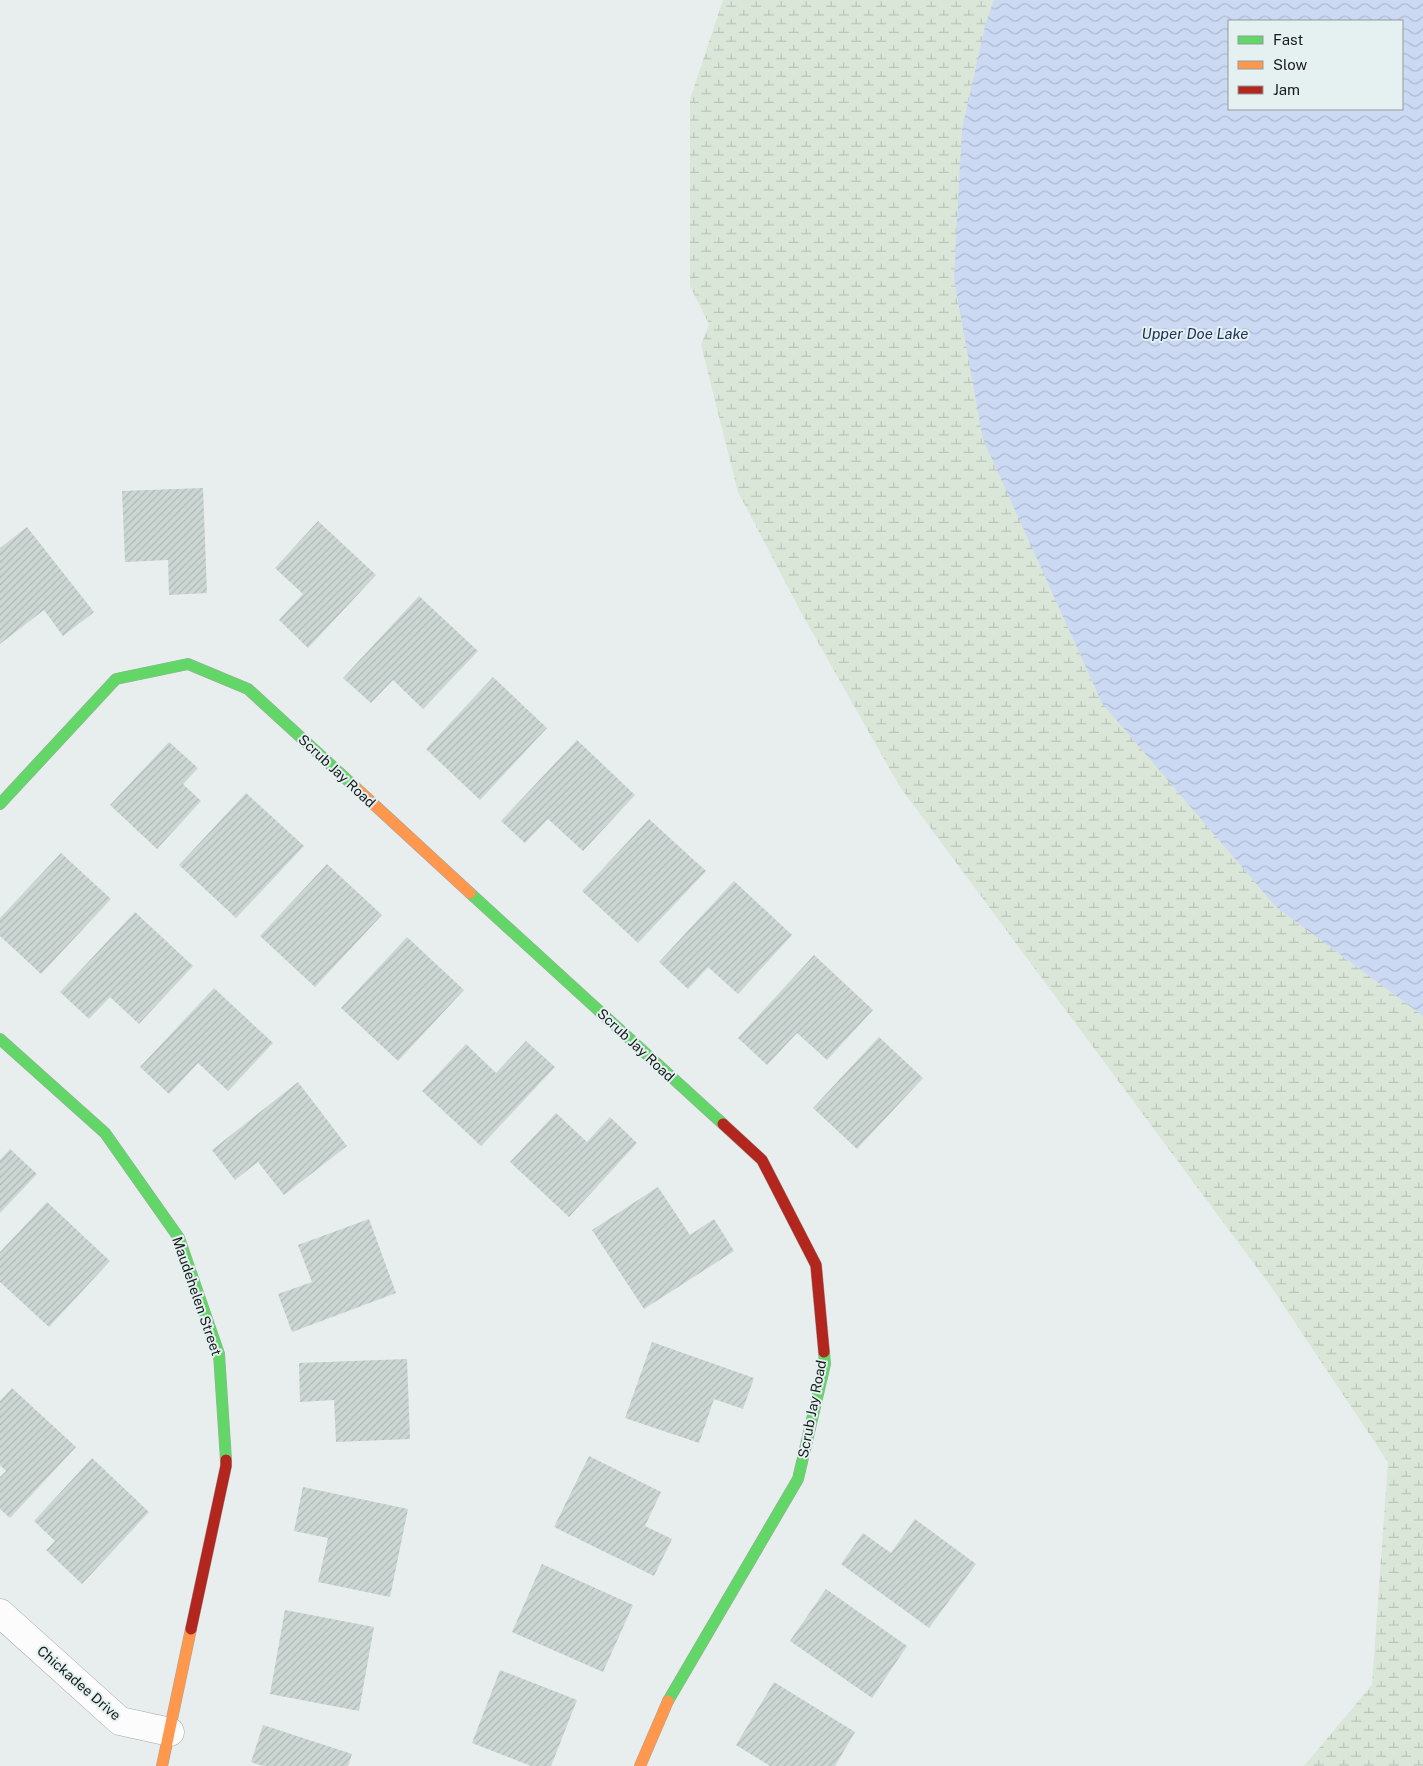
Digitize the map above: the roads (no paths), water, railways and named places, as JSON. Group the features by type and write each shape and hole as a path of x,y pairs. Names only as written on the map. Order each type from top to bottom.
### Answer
{"street":[{"name":"Scrub Jay Road","path":"0,804 116,679 188,664 248,690 762,1160 816,1265 824,1364 798,1479 671,1693 640,1766"},
{"name":"Maudehelen Street","path":"0,1039 104,1133 173,1230 178,1238 219,1354 226,1466 162,1766"},
{"name":"Chickadee Drive","path":"0,1613 120,1721 170,1732"}],"water":[{"name":"Upper Doe Lake","path":"994,0 1423,0 1423,1016 1276,907 1102,703 983,439 954,279 962,129 986,22"}]}
